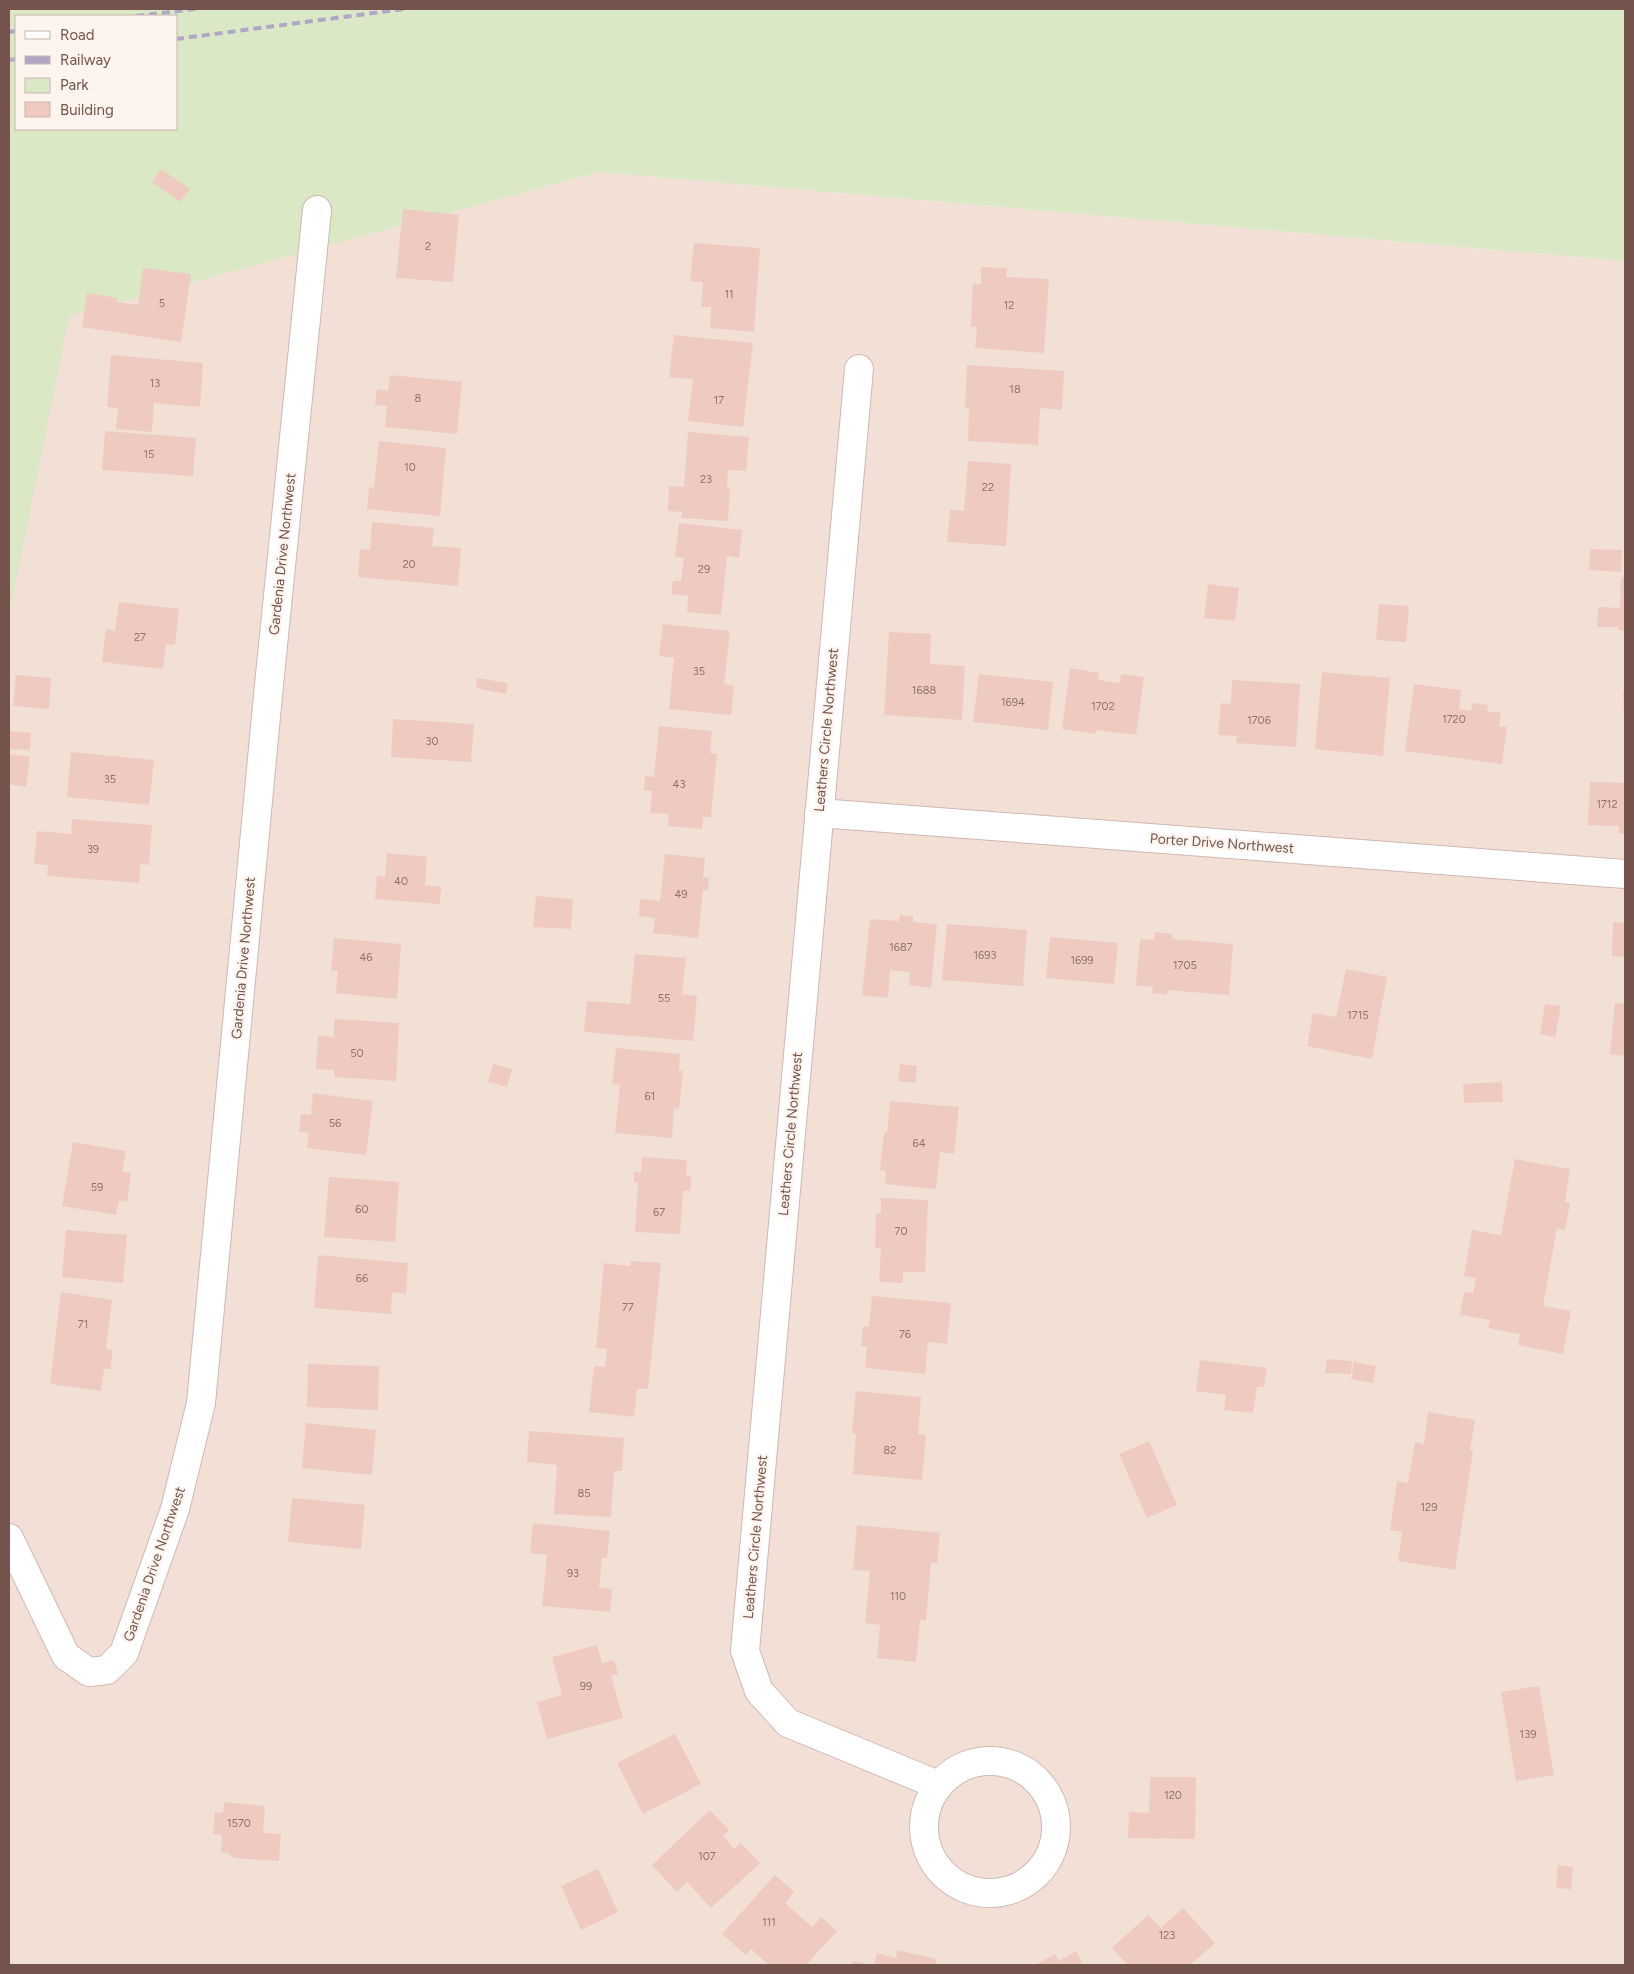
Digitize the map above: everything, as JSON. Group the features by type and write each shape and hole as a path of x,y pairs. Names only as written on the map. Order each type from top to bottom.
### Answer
{"street":[{"name":"Gardenia Drive Northwest","path":"9,1538 66,1656 89,1672 107,1670 124,1653 175,1509 200,1403 317,210"},
{"name":"Leathers Circle Northwest","path":"859,369 745,1651 759,1691 788,1723 938,1785"},
{"name":"Porter Drive Northwest","path":"819,813 1625,874"},
{"path":"995,1761 1016,1766 1034,1777 1048,1794 1055,1814 1056,1835 1050,1855 1038,1873 1021,1886 999,1892 977,1892 955,1884 938,1868 927,1849 923,1827 927,1805 938,1785 954,1771 974,1763 995,1761"}],"shaded area":[{"path":"599,172 1625,261 1625,1965 9,1965 9,616 68,316"}],"green space":[{"path":"9,9 1625,9 1625,261 599,172 69,316 9,616"}],"building":[{"path":"161,169 190,189 180,202 152,182"},
{"path":"403,209 459,215 453,282 396,278"},
{"path":"694,243 760,248 754,332 710,328 711,307 701,307 703,282 690,281"},
{"path":"981,267 1007,268 1006,277 1049,279 1044,353 975,348 977,327 971,327 973,284 981,284"},
{"path":"143,268 191,274 181,342 82,327 87,293 117,298 117,302 138,305"},
{"path":"674,335 753,343 743,427 688,421 693,379 669,377"},
{"path":"111,355 203,363 200,407 154,403 152,432 116,429 118,408 107,407"},
{"path":"967,365 1064,371 1062,410 1040,408 1038,445 968,441 969,408 965,408"},
{"path":"390,375 462,382 457,434 385,427 387,406 375,405 377,389 388,391"},
{"path":"105,431 196,438 193,476 102,470"},
{"path":"688,432 749,437 746,471 728,470 727,488 730,489 728,521 681,518 682,512 668,511 669,486 684,487"},
{"path":"379,441 446,448 440,516 367,509 369,487 374,488"},
{"path":"968,461 1011,464 1006,546 947,542 950,510 964,511"},
{"path":"372,522 434,528 432,546 461,548 458,586 358,577 360,549 370,550"},
{"path":"679,523 742,530 739,558 727,556 721,615 687,612 688,596 671,594 673,581 681,581 684,558 675,557"},
{"path":"1590,549 1622,550 1621,572 1589,570"},
{"path":"1621,577 1625,577 1625,631 1618,630 1618,627 1597,627 1598,607 1620,608"},
{"path":"1208,584 1239,588 1235,621 1204,618"},
{"path":"119,602 179,609 175,645 166,644 163,669 102,662 106,629 115,631"},
{"path":"1379,604 1409,606 1406,642 1376,640"},
{"path":"663,624 730,631 724,684 734,686 731,715 669,709 674,658 659,656"},
{"path":"889,632 931,634 930,664 965,666 962,720 884,715"},
{"path":"1070,668 1099,673 1098,680 1120,683 1121,674 1144,677 1136,735 1096,730 1095,734 1062,729"},
{"path":"1322,672 1390,678 1383,756 1315,749"},
{"path":"979,674 1053,682 1048,730 973,722"},
{"path":"16,675 51,678 49,709 13,706"},
{"path":"477,678 508,683 506,694 476,688"},
{"path":"1232,680 1300,684 1296,747 1236,743 1237,736 1218,735 1221,703 1231,704"},
{"path":"1414,684 1461,690 1459,709 1471,711 1472,703 1488,705 1487,711 1501,713 1499,726 1507,727 1502,764 1405,751"},
{"path":"1623,691 1625,691 1625,718 1624,718"},
{"path":"393,719 474,724 471,762 391,757"},
{"path":"659,726 712,731 710,753 717,754 711,817 703,817 702,829 668,826 669,814 650,813 652,791 644,791 645,776 654,777"},
{"path":"9,731 31,733 30,750 9,749"},
{"path":"71,752 154,760 149,805 67,797"},
{"path":"9,754 30,757 26,787 9,784"},
{"path":"1590,782 1625,783 1625,834 1619,834 1619,826 1588,825"},
{"path":"72,819 152,825 149,865 140,864 139,883 47,876 48,865 34,864 37,831 71,834"},
{"path":"387,853 427,857 425,885 441,887 440,904 375,899 377,876 385,877"},
{"path":"665,854 705,858 703,877 709,878 708,890 703,890 698,938 653,933 655,918 639,916 640,899 660,901"},
{"path":"536,896 573,899 571,929 533,927"},
{"path":"900,915 913,916 913,922 937,924 931,988 909,985 910,972 890,970 888,998 862,995 870,919 899,921"},
{"path":"1613,922 1625,923 1625,957 1612,956"},
{"path":"947,924 1027,930 1023,986 942,980"},
{"path":"1155,932 1172,934 1172,939 1233,944 1229,995 1167,990 1167,995 1152,993 1153,987 1136,985 1140,939 1154,940"},
{"path":"1050,937 1118,943 1114,984 1046,978"},
{"path":"334,938 401,944 397,999 336,993 338,971 331,971"},
{"path":"635,954 686,958 682,994 697,996 693,1041 584,1032 587,1001 630,1004"},
{"path":"1346,969 1387,977 1372,1059 1307,1046 1313,1013 1336,1017"},
{"path":"1615,1003 1625,1004 1625,1056 1610,1054"},
{"path":"1545,1004 1561,1006 1555,1037 1540,1034"},
{"path":"334,1019 399,1023 396,1081 334,1077 334,1070 316,1069 318,1036 334,1037"},
{"path":"616,1048 680,1054 679,1071 683,1071 679,1109 674,1108 672,1138 615,1133 620,1085 612,1084"},
{"path":"493,1064 512,1069 507,1087 488,1082"},
{"path":"900,1064 917,1066 915,1083 898,1081"},
{"path":"1502,1082 1503,1102 1464,1103 1463,1084"},
{"path":"313,1093 373,1101 366,1155 307,1148 309,1133 299,1132 301,1114 311,1115"},
{"path":"890,1101 959,1107 954,1154 940,1152 936,1189 885,1184 886,1171 880,1170 884,1133 887,1133"},
{"path":"73,1142 126,1151 122,1172 131,1173 127,1202 119,1200 116,1215 62,1206"},
{"path":"642,1157 687,1160 686,1176 691,1176 690,1191 683,1191 680,1234 635,1232 638,1183 634,1182 634,1172 641,1173"},
{"path":"1515,1159 1570,1169 1565,1202 1570,1203 1565,1230 1557,1228 1543,1306 1571,1311 1563,1354 1518,1345 1520,1334 1488,1328 1490,1320 1460,1315 1464,1292 1473,1293 1476,1278 1464,1276 1472,1230 1501,1235"},
{"path":"329,1177 399,1182 395,1242 324,1237"},
{"path":"881,1198 928,1200 925,1272 903,1272 903,1283 879,1282 881,1248 875,1248 876,1214 881,1213"},
{"path":"66,1230 127,1235 123,1283 62,1277"},
{"path":"318,1255 408,1263 406,1294 392,1292 391,1314 314,1308"},
{"path":"631,1261 661,1263 648,1389 637,1389 634,1417 589,1412 594,1366 605,1367 607,1349 596,1348 604,1263 630,1266"},
{"path":"61,1292 112,1300 106,1349 113,1350 110,1369 104,1369 101,1391 50,1384"},
{"path":"872,1296 951,1303 947,1344 928,1342 925,1374 865,1368 867,1347 861,1346 863,1326 869,1327"},
{"path":"1327,1359 1352,1361 1351,1374 1325,1373"},
{"path":"1200,1360 1267,1368 1264,1387 1257,1387 1253,1413 1224,1410 1226,1395 1196,1391"},
{"path":"1354,1362 1376,1366 1373,1383 1351,1379"},
{"path":"308,1364 379,1366 378,1410 307,1407"},
{"path":"856,1391 921,1397 918,1434 926,1435 922,1480 853,1474 856,1434 852,1433"},
{"path":"1428,1412 1475,1420 1470,1450 1473,1451 1455,1570 1398,1561 1402,1532 1390,1530 1397,1481 1408,1483 1415,1442 1424,1444"},
{"path":"306,1423 376,1430 372,1475 302,1468"},
{"path":"529,1431 624,1438 622,1471 614,1471 611,1517 554,1514 557,1465 527,1462"},
{"path":"1149,1441 1177,1505 1147,1518 1119,1454"},
{"path":"292,1498 365,1505 361,1549 288,1542"},
{"path":"533,1523 610,1531 607,1558 602,1558 599,1588 612,1589 610,1612 542,1606 547,1555 530,1553"},
{"path":"857,1525 940,1533 937,1563 931,1563 926,1621 920,1620 916,1662 877,1658 880,1625 865,1623 870,1571 853,1570"},
{"path":"597,1645 602,1663 614,1660 618,1674 611,1676 623,1718 547,1739 537,1702 562,1695 552,1657"},
{"path":"1539,1686 1554,1775 1516,1781 1501,1692"},
{"path":"675,1734 701,1784 643,1814 617,1763"},
{"path":"1150,1777 1196,1777 1195,1839 1128,1838 1129,1812 1149,1813"},
{"path":"224,1802 265,1806 263,1833 281,1834 279,1861 234,1858 228,1853 221,1852 222,1835 213,1834 215,1812 223,1813"},
{"path":"710,1810 729,1830 723,1836 734,1849 741,1843 760,1863 711,1908 687,1882 677,1892 652,1865"},
{"path":"1558,1865 1573,1867 1571,1889 1556,1888"},
{"path":"598,1869 618,1912 581,1930 561,1886"},
{"path":"775,1875 794,1892 785,1903 812,1927 821,1917 837,1931 806,1965 769,1965 751,1949 746,1955 722,1934"},
{"path":"1183,1908 1215,1943 1190,1965 1128,1965 1112,1948 1148,1915 1161,1928"},
{"path":"897,1950 937,1959 936,1965 874,1965 877,1953 896,1958"},
{"path":"1076,1951 1083,1965 1035,1965 1055,1954 1059,1961"},
{"path":"853,1961 868,1964 868,1965 852,1965"}],"railway":[{"path":"144,15 195,9"},
{"path":"178,39 404,9"},
{"path":"9,32 15,31"},
{"path":"9,60 15,59"}]}
